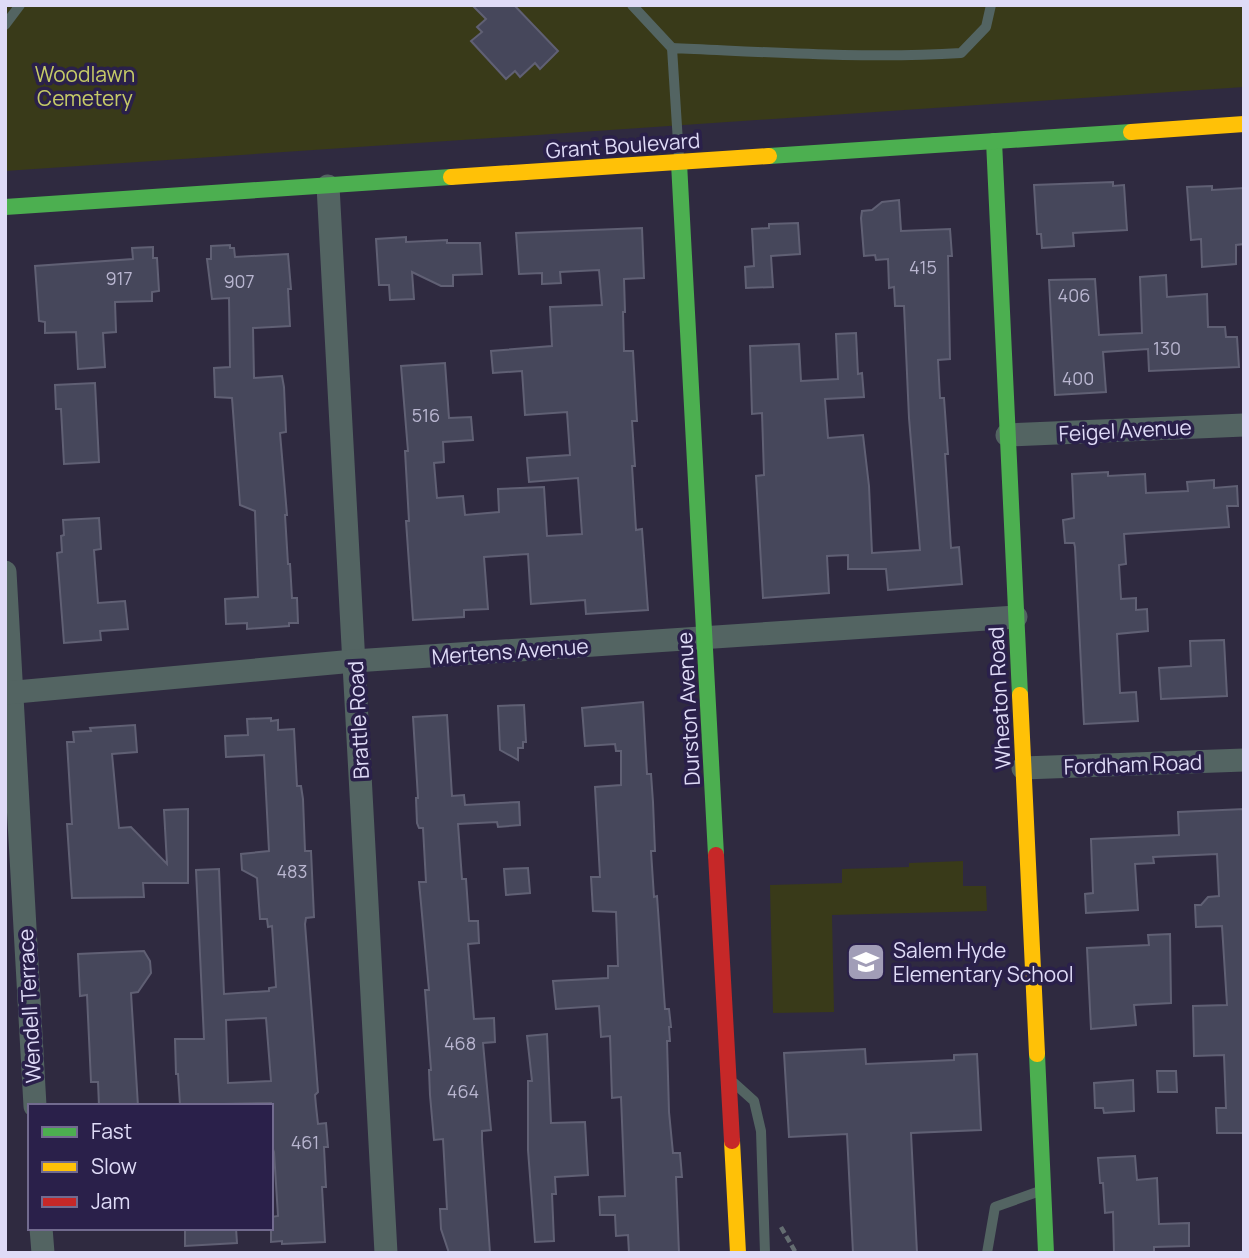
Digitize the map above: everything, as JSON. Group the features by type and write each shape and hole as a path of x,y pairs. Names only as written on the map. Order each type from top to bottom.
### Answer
{"street":[{"name":"Grant Boulevard","path":"5,207 1244,124"},
{"name":"Wheaton Road","path":"993,141 1046,1253"},
{"name":"Durston Avenue","path":"679,163 737,1253"},
{"name":"Brattle Road","path":"328,186 386,1253"},
{"name":"Feigel Avenue","path":"1007,435 1244,425"},
{"name":"Wendell Terrace","path":"5,572 9,693 35,1104"},
{"name":"Mertens Avenue","path":"9,693 354,662 1016,617"},
{"name":"Fordham Road","path":"1023,768 1244,760"},
{"path":"41,1230 43,1253"}],"lane":[{"path":"5,25 20,5"},
{"path":"632,5 672,48 679,163"},
{"path":"672,48 923,56 961,53 986,27 991,5"},
{"path":"728,1079 754,1101 761,1131 765,1253"},
{"path":"987,1253 995,1207 1042,1190"}],"green space":[{"name":"Woodlawn Cemetery","path":"5,5 1244,5 1244,87 5,171"},
{"path":"963,861 963,886 986,886 987,911 832,915 834,1012 773,1013 770,885 842,883 842,869 909,867 909,863"}],"building":[{"path":"472,5 514,5 558,51 540,69 535,63 520,77 515,71 506,79 471,41 482,32 477,27 486,19"},
{"path":"1113,182 1113,186 1124,185 1127,230 1073,233 1074,246 1042,248 1041,234 1037,234 1034,185"},
{"path":"1212,186 1212,190 1244,188 1244,244 1236,245 1236,264 1202,267 1201,239 1191,240 1187,187"},
{"path":"899,200 901,231 950,229 950,359 938,360 948,454 945,454 951,548 959,547 962,584 888,590 886,569 848,569 848,555 827,556 829,593 763,598 756,476 764,475 762,413 752,414 750,346 799,344 801,381 838,379 836,334 856,333 858,374 862,373 864,397 825,399 828,438 863,435 869,486 872,553 920,550 909,418 904,306 895,306 894,287 889,288 888,259 876,260 875,255 864,256 861,218 862,211 872,210 882,202"},
{"path":"798,223 800,254 771,256 773,287 746,288 745,267 754,266 752,229 769,228 769,224"},
{"path":"642,228 644,278 624,279 623,312 624,351 633,351 637,421 632,421 635,466 632,466 636,530 642,529 648,610 586,614 585,600 531,604 528,554 484,557 488,609 464,610 464,617 413,620 406,521 409,521 405,451 408,451 401,366 445,363 449,418 471,417 473,440 443,442 444,462 434,463 437,498 463,496 465,515 499,512 498,489 544,487 547,536 582,534 578,478 529,482 527,458 570,455 567,412 525,415 522,371 493,373 491,351 552,346 550,307 602,305 599,270 560,272 561,283 542,284 542,273 519,274 516,233"},
{"path":"406,237 406,242 447,240 447,243 480,243 482,274 453,275 453,286 441,286 412,272 414,299 390,300 389,285 379,285 376,239"},
{"path":"230,245 230,248 234,248 235,257 288,254 290,326 253,328 254,378 282,376 284,387 286,432 280,433 288,564 292,598 297,598 298,623 289,623 289,626 247,629 247,623 226,624 225,599 258,597 255,511 240,505 232,398 215,397 214,368 230,367 229,298 212,299 207,259 211,259 211,246"},
{"path":"153,247 153,258 157,258 159,291 152,292 152,301 115,302 116,332 103,333 105,367 78,369 76,332 45,333 45,322 39,321 35,266 133,259 132,248"},
{"path":"1166,275 1167,297 1207,294 1208,327 1225,327 1226,337 1237,337 1239,367 1149,371 1148,349 1103,352 1106,392 1055,395 1049,280 1095,279 1099,335 1142,333 1140,277"},
{"path":"95,383 99,462 64,464 61,409 56,409 55,385"},
{"path":"1108,472 1108,476 1145,474 1146,493 1188,491 1187,482 1214,480 1214,488 1237,486 1238,506 1227,506 1229,527 1124,534 1126,564 1119,565 1121,599 1136,598 1136,610 1147,609 1148,631 1117,634 1120,693 1136,692 1138,721 1084,724 1075,547 1074,543 1065,543 1063,520 1074,518 1072,474"},
{"path":"99,518 101,549 94,550 98,603 125,601 128,629 100,631 101,640 64,643 57,553 62,552 63,520"},
{"path":"1224,640 1227,696 1161,699 1159,668 1191,666 1190,641"},
{"path":"643,702 647,774 651,774 653,802 655,851 651,851 654,897 657,896 665,1009 669,1009 671,1027 670,1041 667,1041 669,1112 673,1153 680,1153 682,1177 676,1177 679,1253 629,1253 628,1235 616,1236 615,1215 600,1215 599,1197 625,1196 621,1097 612,1098 610,1036 601,1037 599,1006 556,1009 553,981 608,978 608,966 618,966 616,912 593,911 591,877 600,877 595,787 621,785 621,751 616,751 615,744 585,746 582,708"},
{"path":"524,705 526,742 523,742 523,748 518,748 518,760 500,750 498,706"},
{"path":"447,715 452,796 464,795 465,805 519,802 520,825 498,827 497,822 458,824 462,879 466,879 469,921 478,921 479,943 468,944 474,1019 494,1018 495,1042 483,1043 491,1130 482,1131 490,1253 449,1253 441,1229 440,1209 447,1209 443,1139 434,1140 430,1095 431,1070 425,990 429,990 419,882 426,882 423,828 419,828 417,823 413,717"},
{"path":"271,718 271,721 278,720 278,730 294,729 297,786 301,786 303,799 305,851 311,851 314,917 306,918 305,924 318,1092 315,1095 316,1106 318,1124 326,1123 328,1147 324,1147 326,1187 322,1187 325,1242 271,1242 273,1217 278,1216 273,1104 180,1104 175,1039 204,1039 196,870 219,869 224,994 269,991 269,988 276,987 272,926 268,927 267,919 260,919 257,878 242,870 241,854 269,851 264,755 226,757 225,736 248,735 247,719","holes":["266,1018 271,1081 228,1083 226,1020"]},
{"path":"135,725 137,752 112,754 119,828 131,827 167,864 164,810 188,809 188,883 143,883 144,897 72,898 67,824 72,824 67,742 74,742 73,732"},
{"path":"1244,809 1244,1133 1217,1133 1216,1108 1226,1108 1224,1055 1194,1056 1193,1006 1227,1005 1222,926 1196,927 1195,905 1201,905 1208,897 1219,896 1217,854 1153,857 1154,863 1135,864 1138,910 1086,913 1085,894 1093,893 1091,839 1179,835 1178,812"},
{"path":"528,868 530,893 506,895 504,869"},
{"path":"1170,934 1171,1003 1134,1005 1136,1025 1091,1029 1087,948 1149,945 1148,935"},
{"path":"144,951 150,961 151,973 138,992 131,993 138,1104 99,1104 98,1082 91,1082 87,995 80,996 78,954"},
{"path":"547,1034 551,1123 585,1122 588,1175 555,1177 556,1194 552,1194 554,1241 535,1242 528,1150 528,1081 532,1081 527,1036"},
{"path":"865,1049 866,1064 954,1060 954,1055 977,1054 981,1130 911,1133 917,1253 853,1253 847,1134 789,1137 784,1053"},
{"path":"1157,1071 1176,1071 1177,1092 1158,1092"},
{"path":"1133,1080 1134,1111 1104,1113 1103,1108 1095,1108 1094,1083"},
{"path":"1135,1156 1137,1180 1157,1178 1159,1224 1189,1223 1189,1246 1154,1247 1154,1253 1114,1253 1113,1212 1105,1213 1098,1158"},
{"path":"185,1230 236,1230 237,1243 185,1246"}],"traffic: fast":[{"path":"769,156 1131,132"},
{"path":"994,141 1020,695"},
{"path":"679,163 716,855"},
{"path":"5,207 451,177"},
{"path":"1037,1054 1046,1253"}],"traffic: slow":[{"path":"1131,132 1244,124"},
{"path":"451,177 769,156"},
{"path":"1020,695 1037,1054"},
{"path":"732,1141 738,1253"}],"traffic: jam":[{"path":"716,855 732,1141"}],"place":[{"name":"Salem Hyde Elementary School","path":"866,962"}]}
